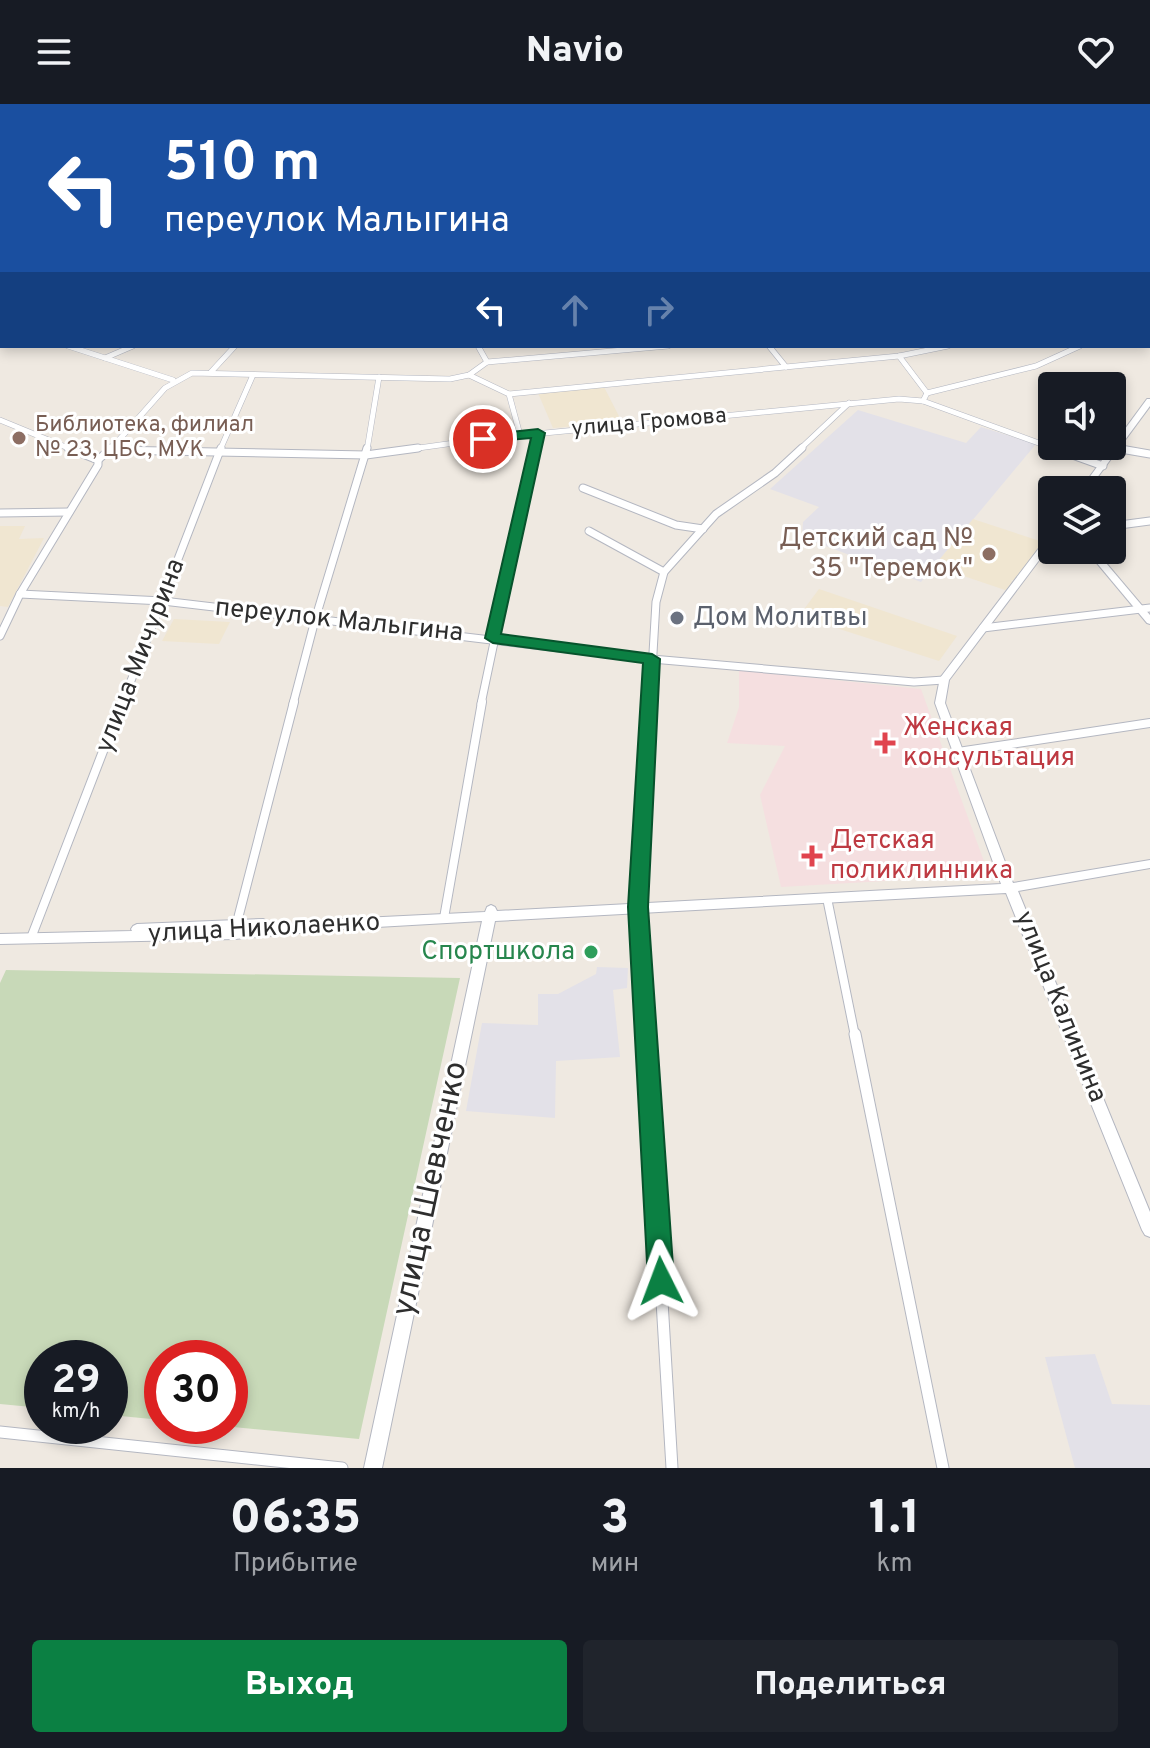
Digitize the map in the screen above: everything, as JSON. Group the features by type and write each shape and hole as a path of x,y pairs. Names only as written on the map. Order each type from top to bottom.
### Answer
{"main road":[{"path":"1126,435 1150,403"},
{"path":"1095,476 1106,460"},
{"path":"960,752 945,704 948,682 1038,558"},
{"path":"1103,564 1145,609 1150,621"},
{"path":"960,752 940,703 944,680 986,628"},
{"name":"улица Калинина","path":"960,752 1150,1230"},
{"path":"1012,888 1149,865"},
{"name":"улица Николаенко","path":"0,936 235,930 639,904 1012,888"},
{"name":"улица Николаенко","path":"639,904 1012,888"},
{"name":"улица Шевченко","path":"373,1468 490,913"}],"street":[{"path":"74,348 172,382"},
{"path":"103,358 128,348"},
{"path":"211,372 233,348"},
{"path":"479,348 487,362"},
{"path":"0,420 94,458 111,450 172,382 192,373 450,379 469,375 487,362 645,348"},
{"path":"771,348 786,367"},
{"path":"923,401 927,393 1036,366 1076,348"},
{"path":"469,375 509,394 899,356 920,349"},
{"path":"899,356 927,393"},
{"name":"улица Мичурина","path":"33,936 220,451 253,375"},
{"path":"235,930 315,620 366,455 379,377"},
{"path":"509,394 520,435"},
{"name":"улица Громова","path":"111,450 366,455 538,433 899,399 923,401 1101,466"},
{"path":"672,1468 639,904 656,602 664,572 716,514 775,473 849,403"},
{"path":"445,915 493,638 538,433"},
{"path":"1126,450 1150,454"},
{"path":"0,636 20,594 95,473 94,458"},
{"path":"583,488 676,525 703,529"},
{"path":"0,513 69,512"},
{"path":"1126,524 1150,521"},
{"path":"589,531 664,572"},
{"name":"переулок Малыгина","path":"20,594 163,601 652,659 914,682 944,680"},
{"path":"986,628 1145,609"},
{"path":"960,752 1150,723"},
{"path":"827,898 943,1468"},
{"path":"0,1432 342,1468"}],"shaded area":[{"path":"604,387 622,422 553,428 538,393"},
{"path":"858,410 966,443 981,427 1036,444 921,582 802,537 803,522 819,507 770,489"},
{"name":"Детский сад № 35 \"Теремок\"","path":"973,519 1038,540 1038,549 1015,581 1011,580 1013,583 1008,591 934,566"},
{"path":"0,526 25,526 19,539 44,538 8,607 0,606"},
{"path":"819,589 957,636 939,661 799,616"},
{"path":"174,619 230,622 219,644 162,641"},
{"path":"739,670 921,689 989,875 781,887 760,795 785,746 727,743 739,707"},
{"path":"597,967 628,968 627,988 613,990 620,1057 556,1061 555,1118 466,1111 482,1023 538,1025 538,994 558,994 596,974"},
{"path":"1095,1354 1112,1404 1150,1405 1150,1468 1075,1468 1045,1357"}],"green space":[{"path":"6,970 460,978 359,1439 248,1428 248,1340 144,1340 144,1418 128,1417 128,1340 24,1340 24,1406 0,1404 0,983"}],"place":[{"name":"Библиотека, филиал № 23, ЦБС, МУК","path":"19,438"},
{"name":"Детский сад № 35 \"Теремок\"","path":"989,554"},
{"name":"Дом Молитвы","path":"677,618"},
{"name":"Женская консультация","path":"885,743"},
{"name":"Детская поликлинника","path":"812,856"},
{"name":"Спортшкола","path":"591,952"}],"route":[{"path":"483,439 538,433 493,638 652,659 641,901 638,907 661,1281"}]}
